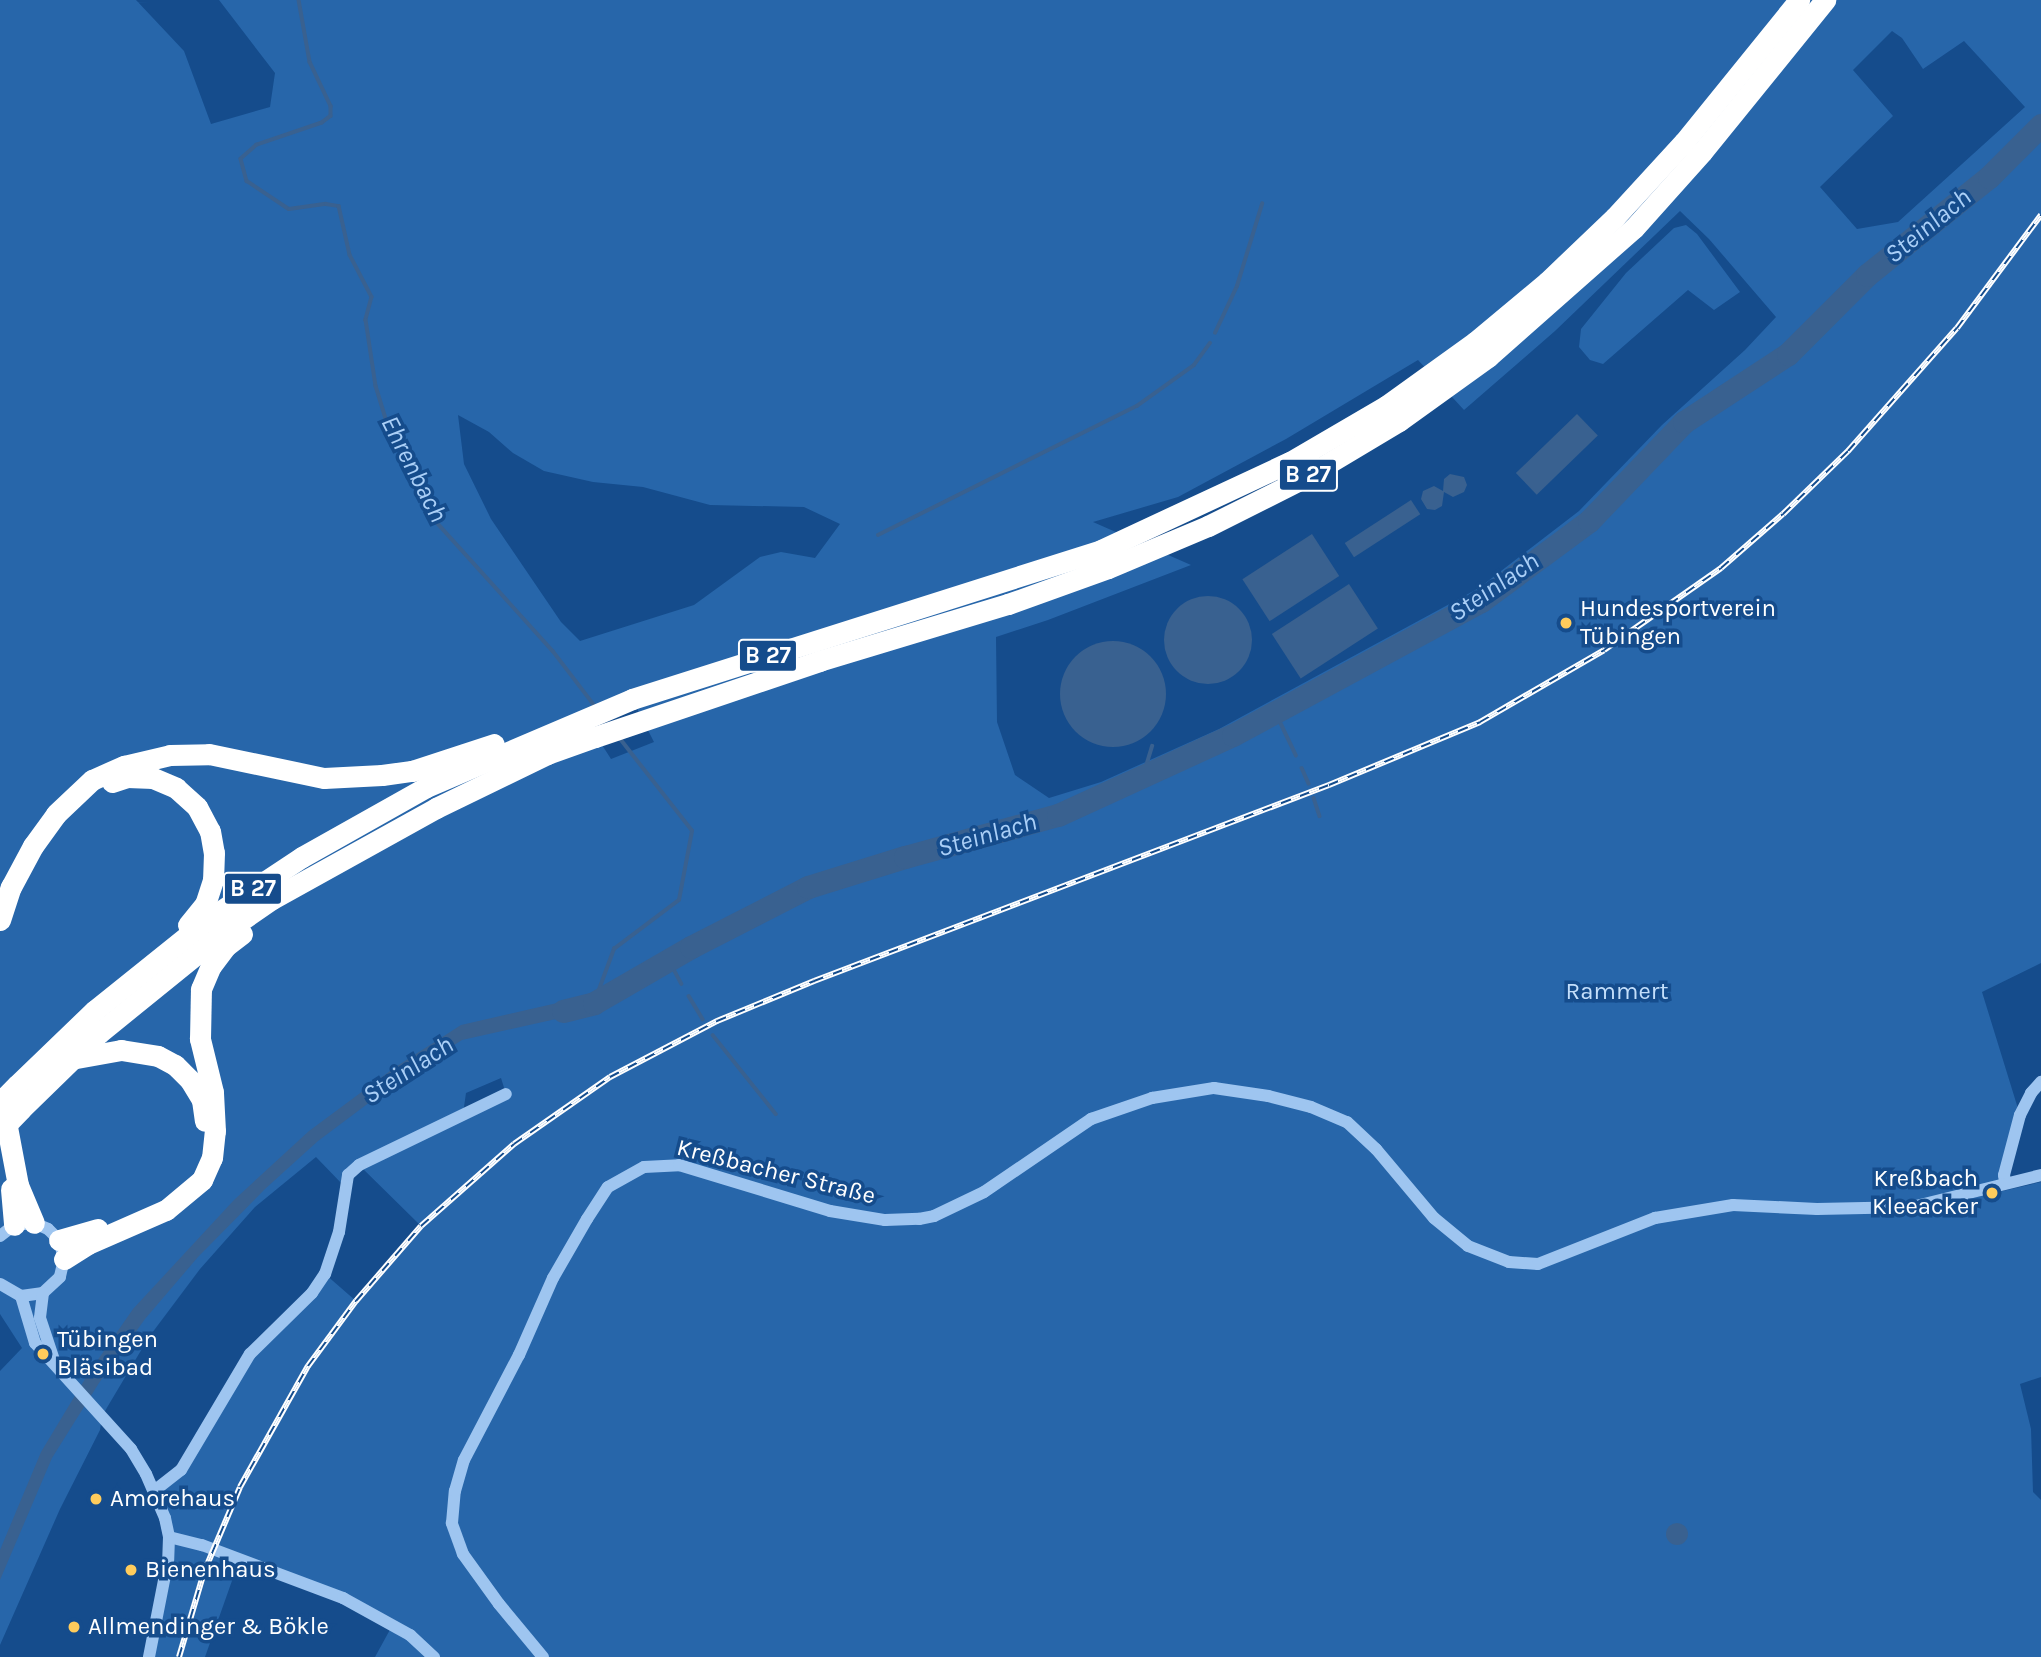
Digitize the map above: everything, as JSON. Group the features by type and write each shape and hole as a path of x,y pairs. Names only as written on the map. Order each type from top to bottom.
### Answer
{"highway":[{"name":"B 27","path":"0,1102 8,1086 94,1011 207,920 302,857 426,788 577,720 632,699 1101,550 1290,462 1374,413 1475,342 1547,282 1615,217 1684,142 1799,0"},
{"name":"B 27","path":"0,1131 71,1059 149,990 220,935 272,899 436,808 547,754 820,661 1008,604 1108,568 1208,526 1302,479 1399,421 1488,358 1634,228 1702,152 1825,0"},
{"path":"0,920 11,887 33,846 56,814 92,780 124,766 170,755 209,754 324,778 382,775 412,771 532,730 577,720"},
{"path":"0,939 29,865 52,830 78,804 99,787 127,776 153,778 176,789 197,807 209,831 214,853 213,880 205,904 188,925 127,973 94,1011"},
{"path":"62,1250 88,1244 166,1210 202,1180 212,1158 215,1131 213,1092 200,1040 201,989 211,967 226,946 326,868"},
{"path":"62,1250 82,1235 156,1205 178,1191 194,1173 203,1156 206,1132 202,1100 190,1080 175,1065 158,1056 121,1051 71,1059"},
{"path":"8,1086 19,1185 16,1228"},
{"path":"0,1131 16,1228"}],"street":[{"path":"2005,1182 2006,1164 2020,1115 2031,1093 2041,1082"},
{"name":"Kreßbacher Straße","path":"544,1657 499,1604 463,1554 452,1523 455,1491 464,1460 525,1344 554,1278 587,1219 608,1187 644,1167 679,1165 830,1211 885,1220 919,1219 933,1216 984,1192 1091,1119 1152,1098 1214,1088 1268,1096 1311,1107 1347,1122 1376,1149 1434,1218 1468,1246 1510,1262 1538,1264 1655,1218 1733,1205 1817,1209 1912,1207 2041,1175"},
{"path":"154,1491 181,1470 250,1354 312,1293 326,1274 339,1232 348,1175 359,1165 506,1094"},
{"path":"0,1284 21,1296 43,1293 60,1277 62,1250 48,1229 16,1228"},
{"path":"43,1293 42,1325 57,1367"},
{"path":"21,1296 36,1343 131,1449 154,1491 169,1537 164,1591 149,1657"},
{"path":"169,1537 202,1545 343,1598 410,1635 434,1657"}],"green space":[{"name":"Rammert","path":"0,0 136,0 184,51 211,124 270,107 275,73 219,0 2041,0 2041,963 1982,992 2020,1115 2005,1182 1947,1204 2041,1182 2041,1377 2020,1384 2031,1429 2033,1492 2041,1500 2041,1657 375,1657 392,1626 378,1616 239,1561 205,1657 149,1657 168,1560 154,1491 165,1485 250,1354 325,1274 356,1301 421,1226 359,1165 344,1186 316,1157 255,1207 200,1269 149,1337 102,1416 100,1430 60,1509 0,1645 0,1371 22,1348 0,1314","holes":["1892,31 1902,38 1923,69 1964,41 2025,107 1898,222 1857,229 1820,187 1893,116 1853,70","1680,211 1709,239 1776,317 1745,350 1662,425 1579,511 1479,588 1219,729 1101,782 1049,798 1015,775 997,722 996,637 1191,565 1093,522 1178,497 1286,439 1418,360 1464,410 1555,331","458,415 489,432 513,453 544,471 593,482 643,487 710,505 804,507 840,524 815,558 781,552 760,557 694,605 580,641 561,622 491,519 464,464","632,699 654,742 611,759 581,712","501,1078 506,1094 463,1114 466,1093"]},
{"path":"1686,225 1697,234 1740,292 1714,310 1688,290 1603,364 1590,360 1579,347 1581,329 1626,273 1674,228"}],"water":[{"path":"1577,414 1598,436 1537,495 1516,473"},
{"path":"1450,474 1464,477 1467,485 1464,492 1453,497 1444,492 1442,506 1435,510 1427,509 1421,499 1423,491 1434,486 1443,491 1444,479"},
{"path":"1411,500 1420,514 1354,557 1345,543"},
{"path":"1312,534 1339,576 1270,621 1242,579"},
{"path":"1349,584 1378,628 1301,679 1272,634"},
{"path":"1208,596 1233,603 1245,615 1252,640 1245,665 1233,677 1208,684 1183,677 1171,665 1164,640 1171,615 1183,603"},
{"path":"1113,641 1133,645 1150,657 1162,674 1166,694 1162,714 1150,731 1133,743 1113,747 1093,743 1076,731 1064,714 1060,694 1064,674 1076,657 1093,645"},
{"path":"592,995 592,1011 462,1040 402,1078 318,1141 265,1189 198,1257 145,1319 99,1383 52,1458 0,1580 0,1550 41,1452 88,1374 133,1309 234,1200 309,1131 394,1068 461,1025"},
{"path":"1677,1523 1687,1530 1688,1534 1681,1544 1677,1545 1667,1538 1666,1534 1673,1524"}],"waterway":[{"name":"Ehrenbach","path":"299,0 310,62 331,106 331,116 322,123 257,145 241,159 247,181 289,209 326,204 339,206 350,255 372,297 366,320 376,386 387,421 431,516 553,651 595,706"},
{"name":"Steinlach","path":"563,1011 594,1003 691,947 808,887 1058,815 1233,735 1481,601 1589,521 1684,422 1788,354 1867,275 1989,177 2041,125"},
{"path":"1215,333 1237,286 1262,204"},
{"path":"878,535 1137,406 1194,365 1210,343"},
{"path":"1276,713 1296,755"},
{"name":"Ehrenbach","path":"594,1003 614,949 679,900 692,831 619,738"},
{"path":"1143,776 1152,746"},
{"path":"1302,768 1309,784"},
{"path":"1314,798 1320,816"},
{"path":"669,960 682,984"},
{"path":"689,996 703,1019"},
{"path":"713,1035 776,1114"}],"railway":[{"path":"179,1657 204,1572 240,1487 308,1366 356,1301 421,1226 514,1144 610,1077 717,1021 814,981 1329,785 1480,722 1604,650 1721,568 1783,514 1848,451 1957,328 2041,215"}],"place":[{"name":"Hundesportverein Tübingen","path":"1566,623"},
{"name":"Kreßbach Kleeacker","path":"1992,1193"},
{"name":"Tübingen Bläsibad","path":"43,1354"},
{"name":"Amorehaus","path":"96,1499"},
{"name":"Bienenhaus","path":"131,1570"},
{"name":"Allmendinger & Bökle","path":"74,1627"}]}
